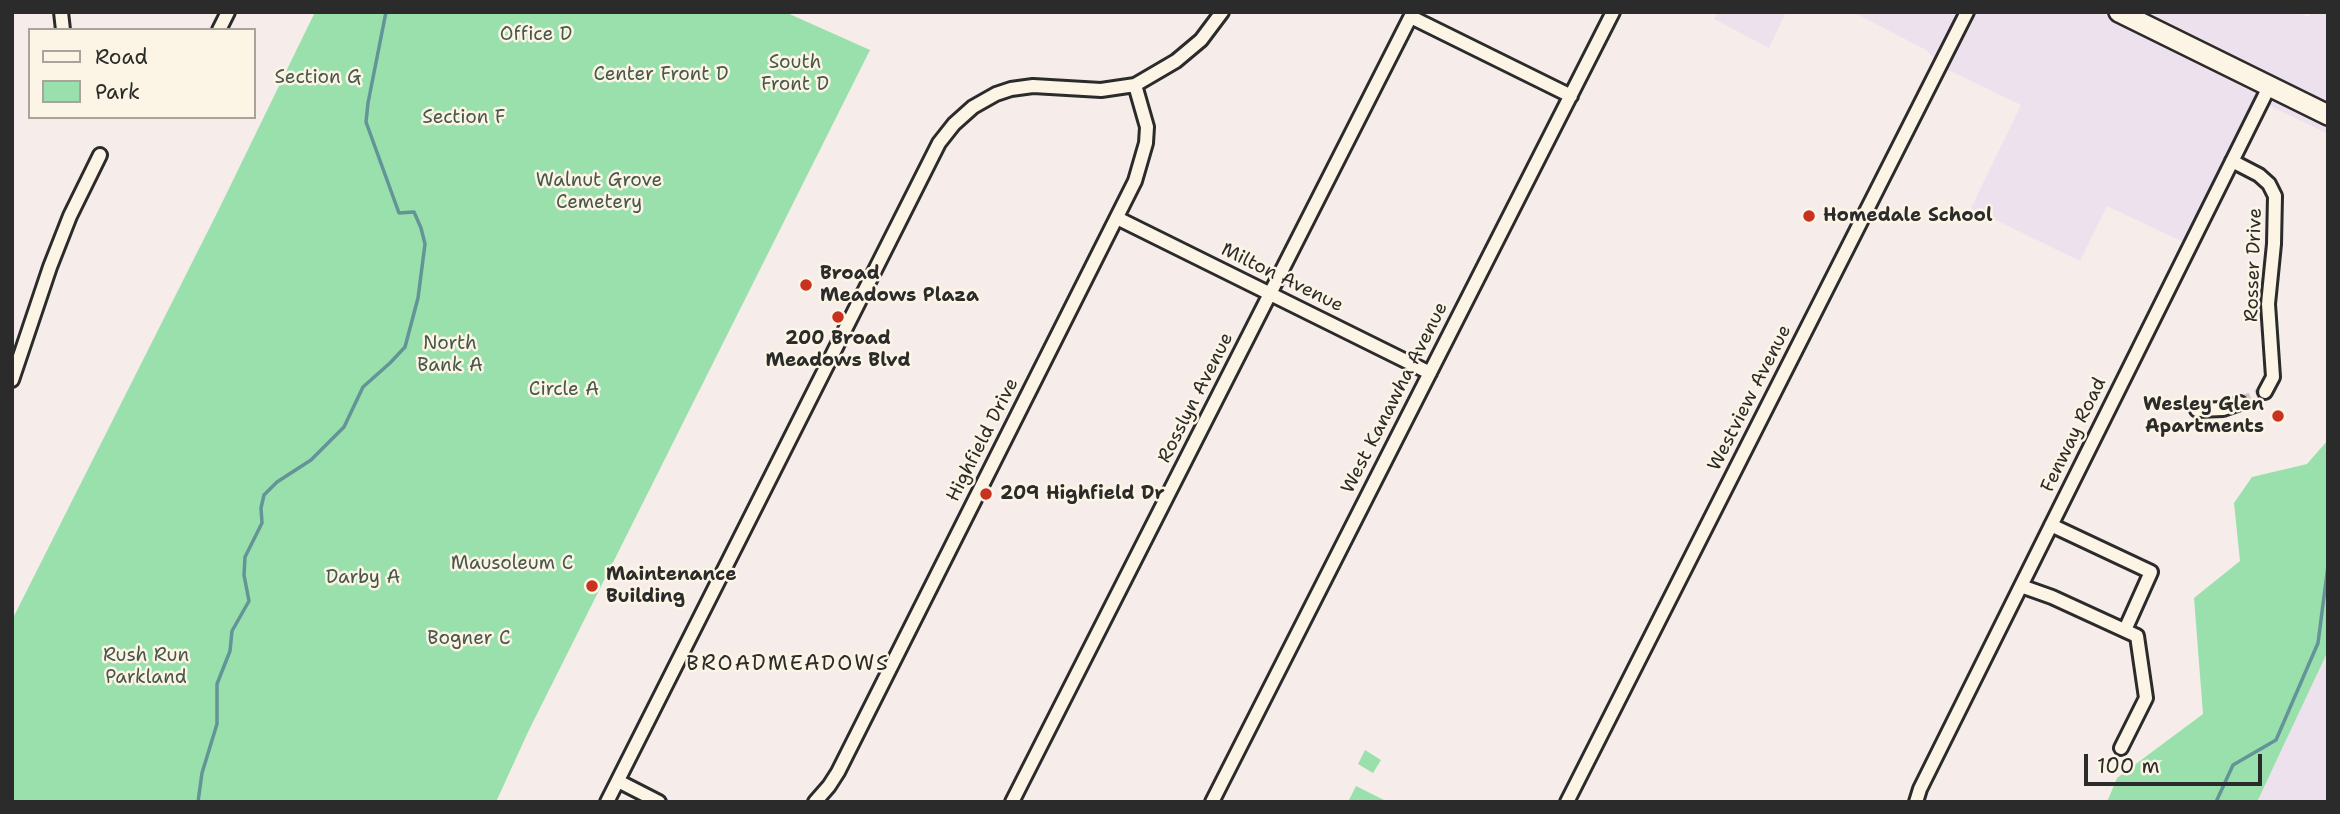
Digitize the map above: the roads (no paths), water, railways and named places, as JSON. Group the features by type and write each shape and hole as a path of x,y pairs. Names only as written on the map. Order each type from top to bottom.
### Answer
{"main road":[{"path":"2119,12 2328,115"}],"street":[{"path":"220,28 228,12"},
{"path":"607,802 939,143 954,124 973,107 1011,89 1032,86 1101,90 1135,85 1177,61 1201,40 1222,12"},
{"name":"West Kanawha Avenue","path":"1212,802 1613,12"},
{"name":"Westview Avenue","path":"1567,802 1967,12"},
{"path":"1412,14 1570,96"},
{"name":"Rosslyn Avenue","path":"1013,802 1412,14"},
{"name":"Highfield Drive","path":"815,802 838,772 1135,181 1146,143 1147,127 1135,85"},
{"name":"Fenway Road","path":"1916,802 1920,789 2269,86"},
{"path":"13,373 65,229 100,155"},
{"name":"Rosser Drive","path":"2232,160 2259,174 2269,184 2275,197 2268,303 2273,377 2265,392"},
{"name":"Milton Avenue","path":"1117,218 1430,373"},
{"path":"2197,410 2223,409 2240,403"},
{"path":"2051,525 2151,572 2125,630"},
{"path":"2021,586 2052,597 2137,636 2146,698 2121,748"},
{"path":"618,781 659,802"}],"waterway":[{"path":"198,802 202,773 217,724 217,684 230,651 232,631 249,601 244,575 245,557 262,523 264,495 277,482 311,460 344,427 363,387 405,347 418,298 425,244 421,228 414,212 399,213 366,122 386,12"},
{"path":"2216,802 2233,765 2276,740 2318,643 2328,566"}],"tunnel":[{"path":"2240,403 2265,392"}],"place":[{"name":"Homedale School","path":"1809,216"},
{"name":"Broad Meadows Plaza","path":"806,285"},
{"name":"200 Broad Meadows Blvd","path":"838,317"},
{"name":"Wesley Glen Apartments","path":"2278,416"},
{"name":"209 Highfield Dr","path":"986,494"},
{"name":"Maintenance Building","path":"592,586"}],"district":[{"name":"BROADMEADOWS","path":"788,665"}],"park label":[{"name":"Office D","path":"536,35"},
{"name":"South Front D","path":"795,74"},
{"name":"Center Front D","path":"661,75"},
{"name":"Section G","path":"318,78"},
{"name":"Section F","path":"464,118"},
{"name":"Walnut Grove Cemetery","path":"599,192"},
{"name":"North Bank A","path":"450,355"},
{"name":"Circle A","path":"564,390"},
{"name":"Mausoleum C","path":"512,564"},
{"name":"Darby A","path":"363,578"},
{"name":"Bogner C","path":"469,639"},
{"name":"Rush Run Parkland","path":"146,667"}]}
